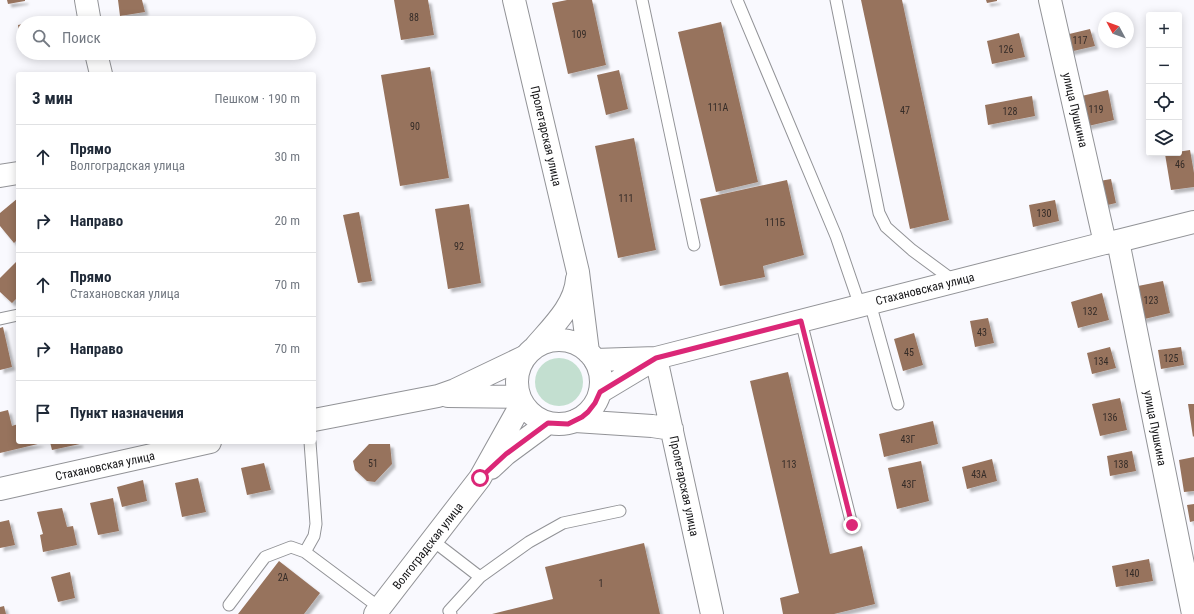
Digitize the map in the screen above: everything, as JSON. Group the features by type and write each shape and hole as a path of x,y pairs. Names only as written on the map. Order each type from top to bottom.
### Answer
{"street":[{"path":"86,0 89,16"},
{"name":"Пролетарская улица","path":"514,0 578,272 592,356"},
{"name":"улица Пушкина","path":"1050,0 1111,242 1193,614"},
{"path":"98,60 101,72"},
{"path":"0,176 16,173"},
{"name":"Стахановская улица","path":"592,356 656,358 1194,222"},
{"name":"Пролетарская улица","path":"530,352 564,312 572,299 577,285 578,272"},
{"path":"316,420 438,396 455,390 530,352 546,342 558,339 580,345 592,356 599,369 601,381 600,392 595,403 588,412 575,421"},
{"path":"530,352 518,370 516,384 520,400 529,412 538,419 548,423 560,424 575,421 652,426 672,430"},
{"name":"Пролетарская улица","path":"656,358 712,614"},
{"name":"Стахановская улица","path":"600,392 656,358"},
{"path":"438,396 520,400"},
{"name":"Волгоградская улица","path":"480,478 520,400"},
{"name":"Волгоградская улица","path":"378,611 480,478 506,454 548,423"},
{"name":"Стахановская улица","path":"0,489 181,445"}],"lane":[{"path":"642,0 694,245"},
{"path":"737,0 865,305 898,404"},
{"path":"836,0 879,213 886,227 912,250 954,282"},
{"path":"0,319 16,315"},
{"path":"801,321 852,525"},
{"path":"305,552 314,536 316,524 310,444"},
{"path":"451,614 449,611 480,577 529,542 563,523 620,511"},
{"path":"432,540 480,577"},
{"path":"229,605 265,557 291,547 305,552 378,611"}],"green space":[{"path":"559,358 568,360 576,365 581,373 583,382 581,391 576,399 568,404 559,406 550,404 542,399 537,391 535,382 537,373 542,365 550,360"}],"building":[{"path":"7,0 25,0 25,1 8,4"},
{"path":"118,0 142,0 145,12 120,16"},
{"path":"394,0 428,0 434,35 401,40"},
{"path":"567,0 592,0 606,65 568,74 552,3"},
{"path":"861,0 902,0 949,220 910,229"},
{"path":"986,0 997,0 997,1 987,3"},
{"path":"721,22 758,182 716,192 678,32"},
{"path":"1090,29 1095,46 1069,52 1065,35"},
{"path":"1019,33 1025,57 992,64 987,41"},
{"path":"430,67 449,178 400,186 381,75"},
{"path":"619,70 628,109 606,115 597,75"},
{"path":"1108,90 1114,120 1084,127 1077,97"},
{"path":"1032,96 1035,116 988,125 985,105"},
{"path":"634,138 656,250 618,258 595,146"},
{"path":"1190,150 1194,173 1194,187 1171,190 1165,156 1182,156 1182,151"},
{"path":"1111,179 1116,203 1099,207 1094,182"},
{"path":"787,180 804,255 763,266 765,277 720,286 700,199"},
{"path":"16,200 16,241 14,243 0,226 0,213"},
{"path":"1055,200 1059,221 1033,227 1029,205"},
{"path":"469,204 481,283 448,289 435,209"},
{"path":"359,212 372,281 358,283 343,215"},
{"path":"16,262 16,299 12,303 0,292 0,278"},
{"path":"1163,281 1170,313 1140,320 1133,287"},
{"path":"1102,293 1109,320 1078,328 1071,302"},
{"path":"988,318 994,343 975,347 970,321"},
{"path":"3,327 12,367 0,370 0,328"},
{"path":"914,333 923,365 903,371 894,339"},
{"path":"1110,347 1116,368 1092,374 1087,353"},
{"path":"1181,347 1184,365 1161,369 1158,350"},
{"path":"788,372 830,554 862,546 875,604 834,614 783,614 780,598 799,593 750,381"},
{"path":"1120,398 1127,430 1100,436 1092,404"},
{"path":"1188,404 1194,404 1193,437"},
{"path":"8,410 12,426 16,425 16,444 38,444 0,453 0,412"},
{"path":"933,421 938,444 884,457 879,434"},
{"path":"50,444 80,444 52,450"},
{"path":"369,444 390,444 392,464 375,482 367,481 355,470 353,461"},
{"path":"1132,451 1136,471 1110,476 1107,456"},
{"path":"1194,457 1194,491 1184,492 1179,460"},
{"path":"992,459 997,481 967,489 962,467"},
{"path":"921,461 929,501 897,509 888,468"},
{"path":"264,463 271,490 247,495 241,468"},
{"path":"198,478 206,512 182,517 175,483"},
{"path":"143,480 147,501 122,507 117,487"},
{"path":"113,498 119,531 98,535 90,503"},
{"path":"1194,504 1194,521 1190,522 1187,505"},
{"path":"62,508 67,527 73,526 77,545 43,552 40,535 43,534 37,512"},
{"path":"9,520 15,545 0,548 0,522"},
{"path":"644,543 660,614 492,614 553,599 545,567"},
{"path":"1149,559 1153,581 1116,587 1112,566"},
{"path":"279,561 320,593 304,614 238,614"},
{"path":"70,572 75,598 58,602 51,577"},
{"path":"4,606 6,614 0,614 0,607"}],"route":[{"path":"480,478 506,454 548,423 568,424 582,417 595,403 600,392 656,358 801,321 852,525"}]}
